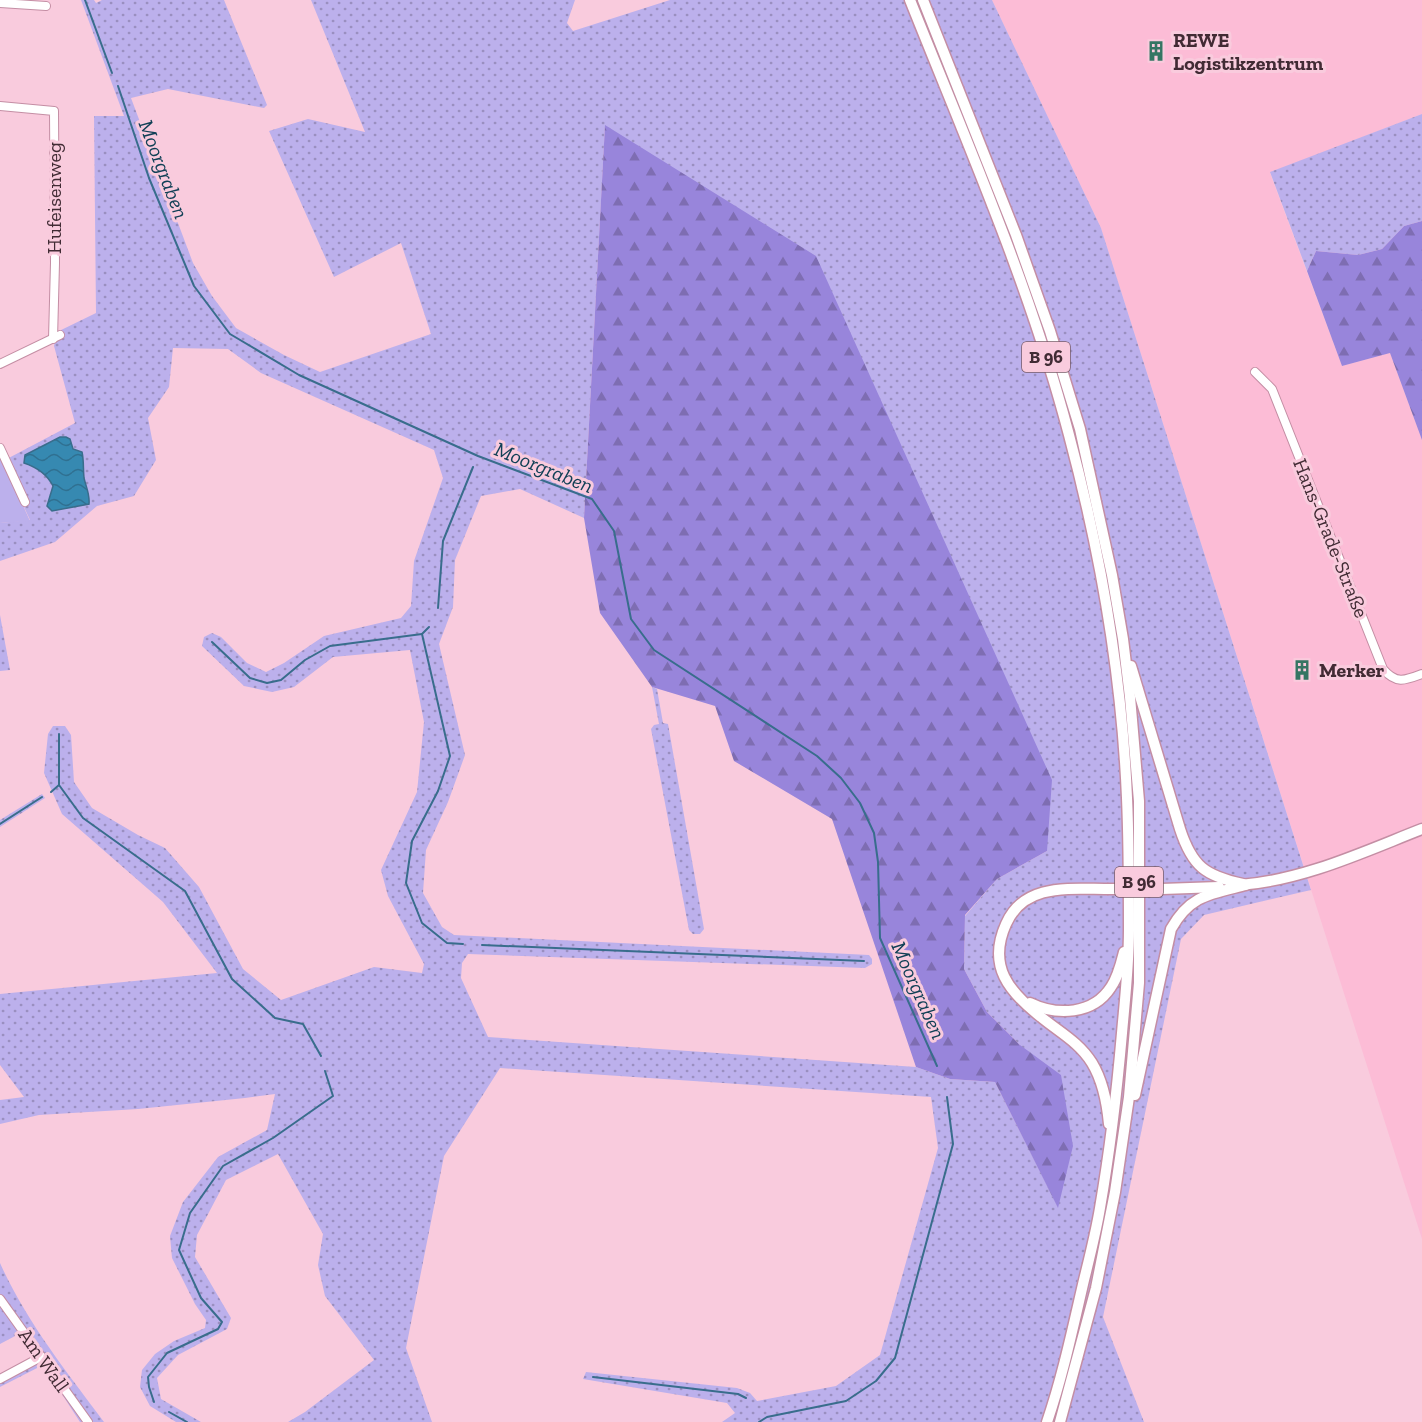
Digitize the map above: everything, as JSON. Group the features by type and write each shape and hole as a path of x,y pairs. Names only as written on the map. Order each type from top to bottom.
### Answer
{"highway":[{"name":"B 96","path":"910,0 1004,237 1039,334 1079,476 1101,578 1116,680 1127,797 1129,931 1125,1007 1116,1102 1097,1222 1069,1347 1047,1422"},
{"name":"B 96","path":"923,0 1016,235 1050,331 1080,429 1112,575 1130,697 1139,801 1138,983 1129,1097 1115,1192 1096,1288 1060,1422"},
{"path":"1123,639 1180,829 1190,855 1199,866 1211,874 1224,880 1246,885"},
{"path":"1125,1125 1135,1096 1171,929 1179,915 1190,904 1208,894 1306,873 1422,829"},
{"path":"1111,1139 1107,1103 1101,1081 1092,1062 1068,1036 1041,1018 1017,997 1008,985 1002,972 999,947 1008,919 1025,900 1049,891 1213,888 1246,885"},
{"path":"1017,997 1039,1008 1054,1011 1072,1011 1087,1007 1101,999 1118,973 1129,931"}],"street":[{"path":"0,3 46,6"},
{"name":"Hufeisenweg","path":"0,106 54,111 56,337 0,364"},
{"name":"Hans-Grade-Straße","path":"1256,372 1272,389 1383,669 1390,677 1401,680 1422,674"},
{"path":"0,448 25,501"},
{"name":"Am Wall","path":"0,1299 88,1422"},
{"path":"0,1379 41,1357"}],"shaded area":[{"path":"81,0 94,0 96,3 102,0 224,0 267,105 264,108 168,89 131,98 193,263 212,296 236,328 320,372 431,334 401,243 334,277 269,131 308,119 365,132 311,0 575,0 567,23 573,31 670,0 992,0 1101,228 1311,890 1204,915 1181,939 1103,1317 1144,1422 722,1422 735,1413 727,1403 583,1379 586,1372 737,1388 750,1393 757,1401 836,1386 880,1355 938,1148 931,1097 500,1068 444,1156 406,1348 432,1422 288,1422 305,1412 374,1360 325,1296 318,1265 323,1234 278,1154 226,1180 197,1235 195,1257 231,1318 227,1329 178,1355 157,1378 161,1399 201,1422 176,1422 150,1406 140,1387 142,1370 155,1354 174,1341 205,1328 206,1320 195,1304 172,1258 170,1236 183,1202 218,1157 267,1130 275,1094 138,1109 39,1115 0,1124 0,1100 24,1097 0,1065 0,994 217,973 163,902 62,814 44,773 48,734 53,726 65,726 71,735 74,782 92,808 165,848 199,887 243,969 281,1000 374,967 422,973 424,964 388,896 381,870 417,792 424,722 410,650 333,657 294,687 272,692 244,686 202,646 204,637 212,633 221,637 247,663 266,672 284,663 324,636 401,618 411,606 414,561 443,478 434,450 261,373 228,349 173,348 169,387 148,418 156,460 134,496 97,506 55,542 0,561 0,523 30,520 3,461 75,423 54,346 57,332 96,313 94,116 124,116","holes":["605,126 1047,851 997,879 965,916 964,969 987,1012 1020,1045 1058,1207 995,1082 950,1079 916,1067 488,1037 461,978 462,963 468,954 865,968 872,964 869,955 454,935 442,927 423,893 426,850 448,802 465,755 439,644 453,607 455,560 481,496 520,489 584,518"]},
{"path":"992,0 1422,0 1422,114 1270,173 1342,366 1390,353 1422,440 1422,1239 1101,228"},
{"path":"1422,114 1422,221 1404,226 1382,249 1358,255 1316,251 1307,271 1270,172"},
{"path":"0,456 3,461 30,521 0,523"},
{"path":"0,615 10,670 0,671"},
{"path":"652,687 657,689 663,723 668,724 704,929 700,934 693,934 689,930 651,729 654,725 659,724"},
{"path":"42,794 45,798 0,827 0,820"},
{"path":"0,1263 34,1325 104,1422 80,1422 43,1365 0,1387 0,1374 32,1358 33,1355 17,1335 0,1344"}],"green space":[{"path":"605,125 816,256 1052,780 1047,851 997,879 965,915 964,969 987,1012 1020,1045 1061,1075 1073,1146 1058,1208 995,1082 950,1079 916,1067 832,819 734,761 715,706 652,687 600,613 584,518"},
{"path":"1422,221 1422,440 1390,353 1342,366 1307,271 1316,251 1358,255 1382,249 1404,226"}],"water":[{"path":"60,437 70,439 73,449 82,452 89,504 52,511 47,506 53,486 51,482 41,472 24,463 25,455"}],"waterway":[{"name":"Moorgraben","path":"85,0 112,73"},
{"name":"Moorgraben","path":"118,86 149,178 194,286 230,334 299,375 478,456 592,499 614,531 631,619 654,650 817,756 841,778 860,803 874,833 878,862 880,938 937,1066"},
{"path":"438,608 443,541 473,467"},
{"path":"429,627 422,634 450,756 438,791 412,841 406,883 422,923 447,943 463,944"},
{"path":"212,642 250,678 267,683 281,680 305,660 330,646 422,634"},
{"path":"59,734 59,785 83,818 185,891 232,979 275,1018 303,1024 321,1056"},
{"path":"51,792 59,785"},
{"path":"0,824 42,797"},
{"path":"482,945 864,961"},
{"path":"154,1402 148,1377 167,1353 218,1329 222,1322 201,1298 179,1250 190,1213 223,1166 273,1138 333,1096 325,1071"},
{"name":"Moorgraben","path":"759,1422 767,1417 846,1401 876,1381 895,1358 953,1144 947,1097"},
{"path":"593,1377 738,1394 746,1398"},
{"path":"169,1412 187,1422"}],"place":[{"name":"REWE Logistikzentrum","path":"1156,51"},
{"name":"Merker","path":"1302,670"}]}
